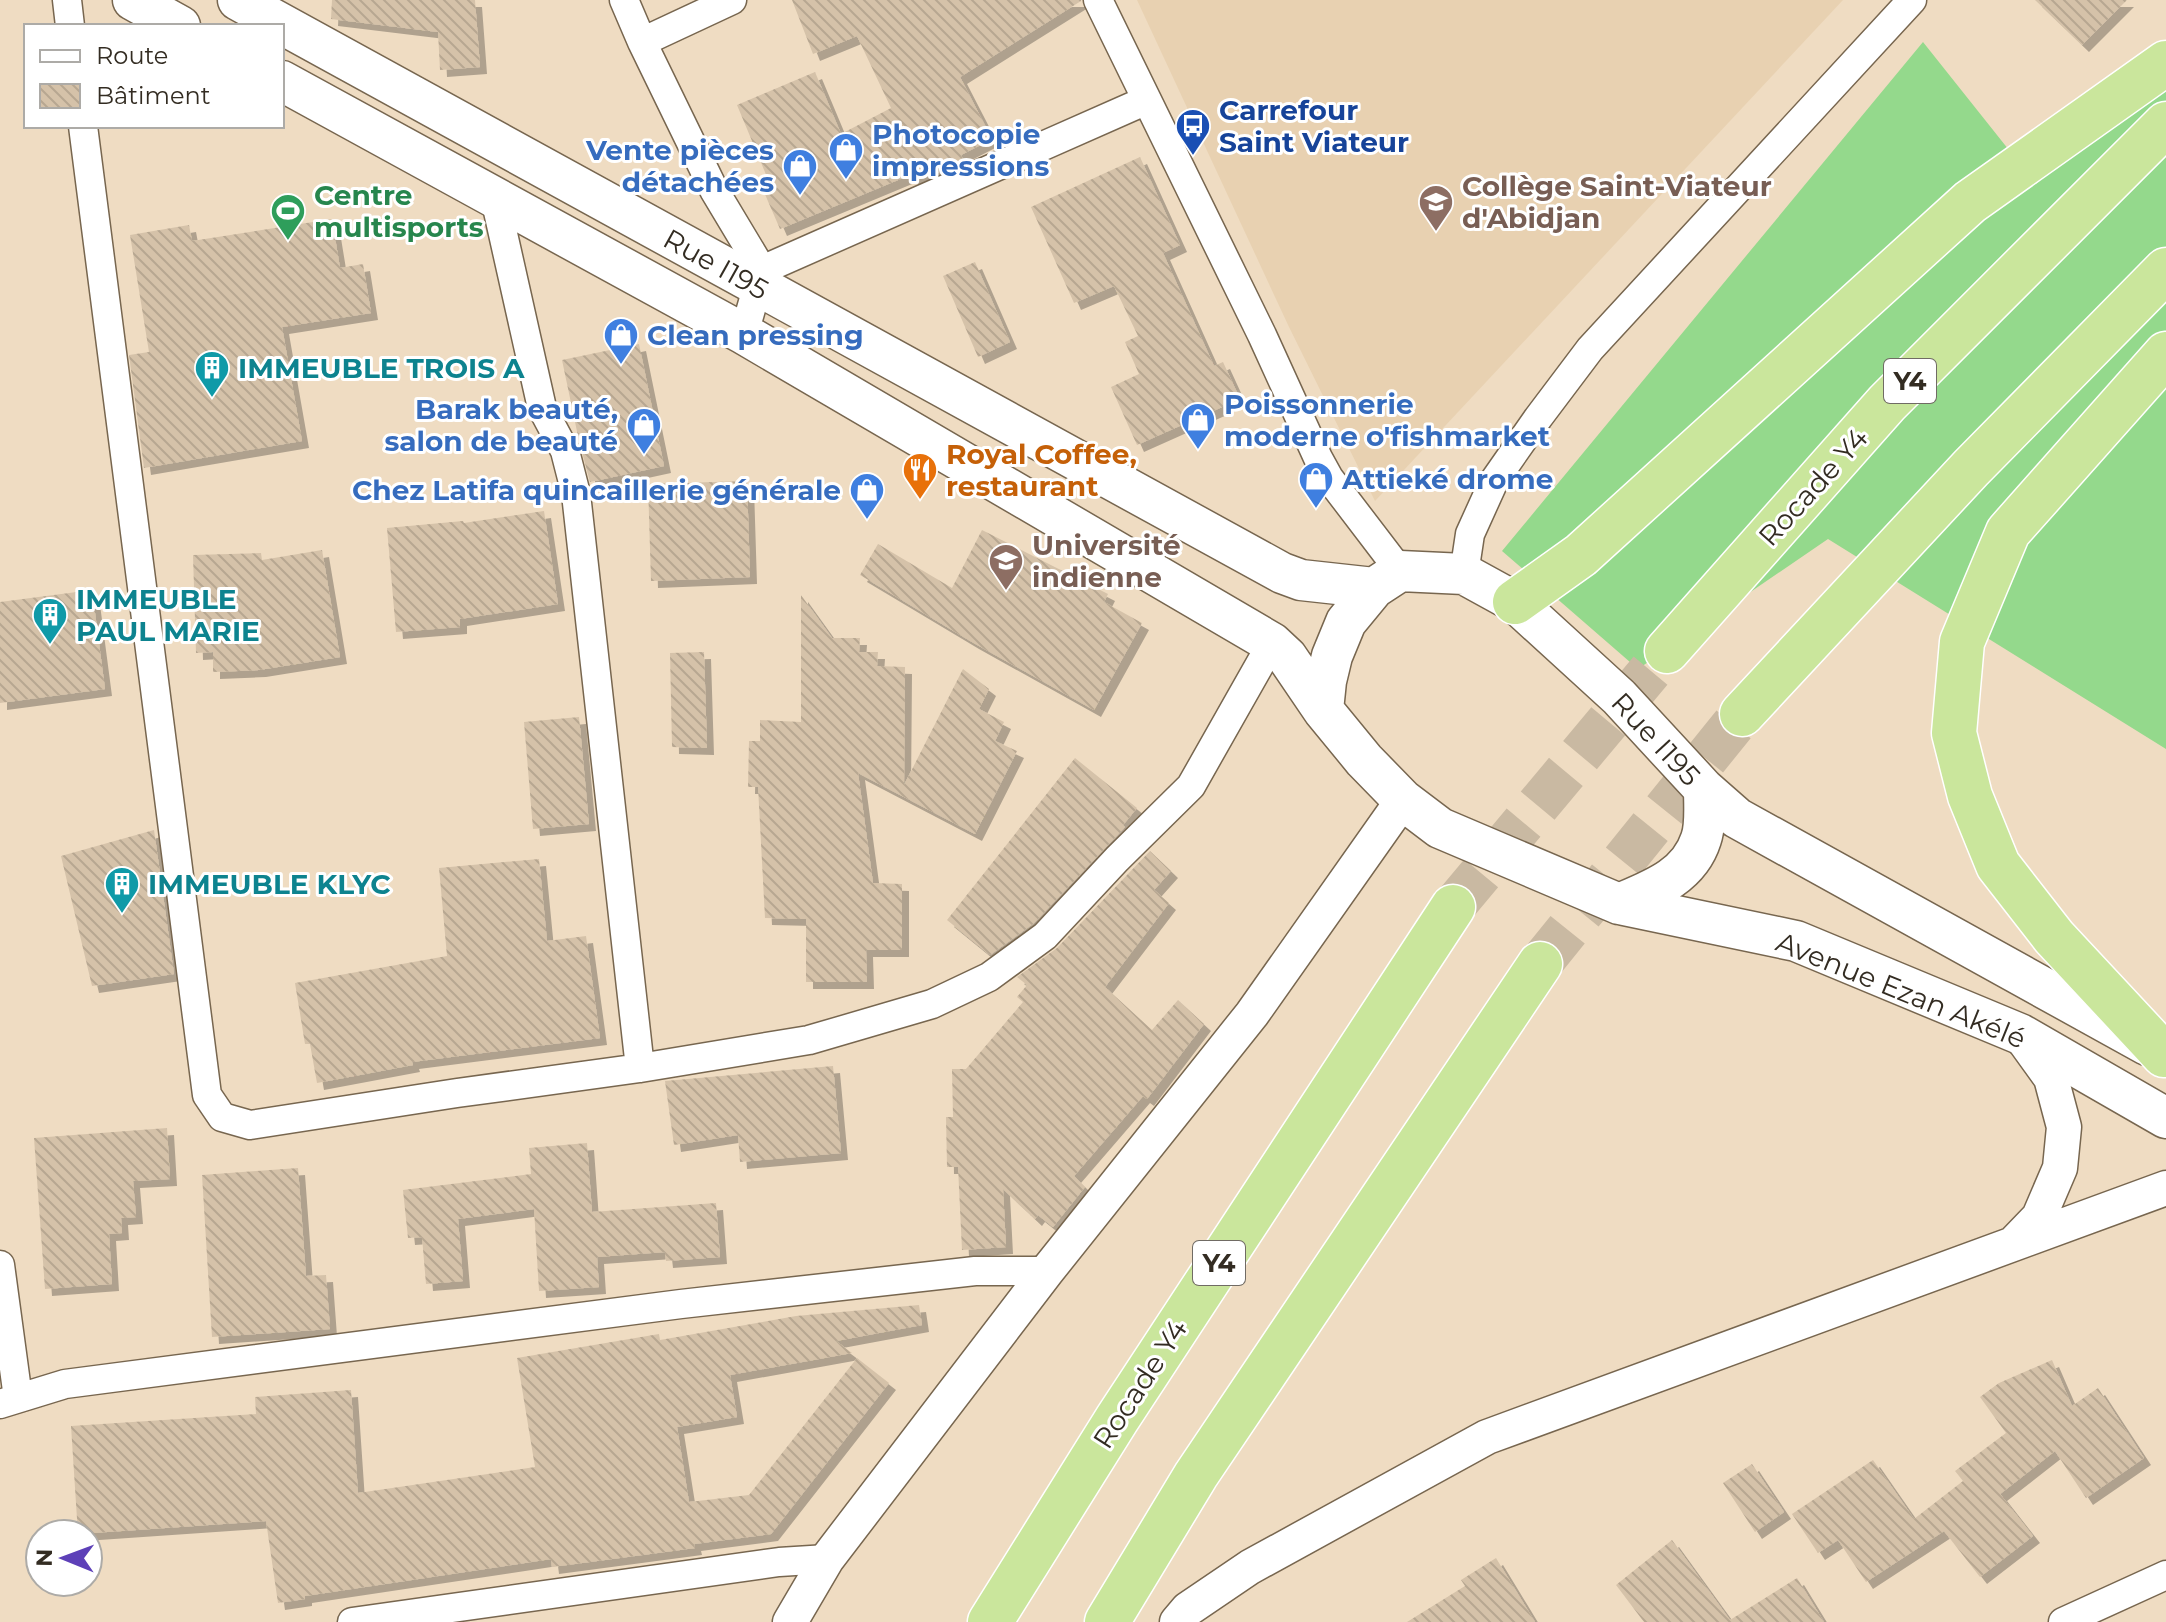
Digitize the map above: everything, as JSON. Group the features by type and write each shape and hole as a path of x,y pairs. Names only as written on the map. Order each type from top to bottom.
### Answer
{"highway":[{"path":"1515,602 1581,555 1970,202 2166,63"},
{"name":"Rocade Y4","path":"1667,651 1887,403 2166,124"},
{"path":"1742,714 1971,468 2166,270"},
{"path":"2165,1055 2054,937 1998,865 1970,796 1954,733 1962,642 2008,532 2166,354"},
{"name":"Rocade Y4","path":"990,1622 1117,1419 1453,907"},
{"path":"1107,1622 1196,1475 1540,964"}],"main road":[{"path":"133,0 176,24"},
{"name":"Rue I195","path":"238,0 283,24"},
{"name":"Rue I195","path":"284,24 760,278 1282,573 1301,580 1464,574 1515,602 1619,697 1704,789 1702,838 1689,863 1664,885 1619,904 1440,828 1403,800 1364,760 1323,710 1287,657 1272,643 744,334 284,82"},
{"path":"1323,710 1332,656 1346,622 1387,579"},
{"name":"Avenue Ezan Akélé","path":"1704,789 1737,818 2165,1055"},
{"name":"Avenue Ezan Akélé","path":"1619,904 1796,941 2020,1034 2166,1118"}],"street":[{"path":"67,0 70,24"},
{"path":"624,0 714,190 760,278 744,334"},
{"path":"642,42 732,0"},
{"path":"1098,0 1262,335 1318,458 1387,579"},
{"path":"1464,574 1470,534 1494,481 1590,349 1912,0"},
{"path":"760,278 1147,100"},
{"path":"83,128 207,1095 222,1117 250,1125 640,1068 809,1040 932,1004 989,977 1045,936 1191,786 1272,643"},
{"path":"495,198 542,408 565,451 576,494 640,1068"},
{"path":"790,1622 827,1559 1047,1271 1252,1014 1403,800"},
{"path":"2013,1244 2039,1217 2060,1168 2064,1127 2051,1078 2020,1034"},
{"path":"1177,1622 1188,1609 1250,1567 1487,1437 2166,1188"},
{"path":"0,1265 9,1401 65,1384 681,1304 975,1271 1047,1271"},
{"path":"352,1622 779,1562 827,1559"},
{"path":"2063,1622 2166,1575"}],"shaded area":[{"name":"Collège Saint-Viateur d'Abidjan","path":"1137,0 1843,0 1375,501 1289,327"}],"green space":[{"path":"2166,41 2166,749 1828,539 1638,669 1502,551 1923,42 2036,184"}],"building":[{"path":"332,0 475,0 480,67 440,70 438,32 331,19"},
{"path":"792,0 1081,1 960,77 992,139 961,155 964,161 939,173 936,167 913,180 910,175 780,229 764,192 772,189 737,105 815,72 841,134 891,108 857,36 813,54"},
{"path":"2035,0 2127,0 2082,45"},
{"path":"1140,157 1180,245 1163,253 1214,366 1223,362 1240,399 1137,445 1111,387 1139,374 1125,342 1138,336 1114,286 1074,303 1031,207"},
{"path":"332,219 340,268 363,264 371,313 282,327 302,441 144,468 129,355 149,352 130,235 189,225 192,241"},
{"path":"975,262 1010,342 978,357 943,276"},
{"path":"639,344 664,466 590,482 562,360"},
{"path":"747,481 750,577 651,581 648,484"},
{"path":"544,511 558,604 460,619 460,627 396,632 387,528 464,523"},
{"path":"982,530 1108,594 1104,602 1142,623 1094,710 860,575 878,544 952,588"},
{"path":"322,550 340,657 259,670 213,672 213,652 196,653 193,555 261,553 262,560"},
{"name":"IMMEUBLE PAUL MARIE","path":"92,590 105,689 0,703 0,602"},
{"path":"801,595 832,638 860,638 859,652 878,652 877,666 905,667 904,785 963,669 989,689 979,709 1004,722 995,741 1017,751 975,834 858,773 873,883 902,884 902,950 866,950 867,982 806,982 806,919 765,918 758,787 748,787 749,741 760,741 760,720 801,722"},
{"path":"704,652 707,748 672,747 670,653"},
{"path":"579,717 589,824 533,829 524,722"},
{"path":"1075,758 1137,808 1123,825 1125,827 1034,923 990,955 947,920"},
{"name":"IMMEUBLE KLYC","path":"154,830 174,974 92,986 61,856"},
{"path":"1150,851 1171,871 1154,890 1169,903 1105,987 1152,1030 1178,1000 1204,1024 1147,1099 1143,1096 1074,1176 1085,1187 1053,1227 1038,1215 1035,1219 1003,1189 1006,1247 962,1250 958,1167 947,1167 946,1117 953,1117 952,1069 966,1069 1023,1002 1017,997 1027,985 1017,977 1057,948"},
{"path":"539,859 547,941 586,936 600,1038 412,1062 413,1065 317,1083 310,1044 305,1044 295,983 447,956 439,868"},
{"path":"833,1066 841,1153 740,1162 738,1135 674,1145 665,1081"},
{"path":"167,1128 170,1179 133,1181 136,1217 121,1218 122,1233 109,1234 112,1284 45,1289 34,1138"},
{"path":"587,1143 592,1212 716,1203 720,1257 666,1261 665,1252 597,1257 599,1287 539,1291 534,1209 458,1219 463,1281 426,1284 422,1237 408,1238 403,1190 531,1174 529,1148"},
{"path":"298,1168 306,1276 326,1275 330,1329 212,1337 202,1175"},
{"path":"919,1305 922,1325 836,1341 852,1353 730,1375 737,1417 677,1427 689,1502 749,1495 857,1358 889,1383 771,1534 694,1544 695,1548 552,1567 551,1559 305,1596 305,1599 278,1603 266,1521 104,1532 104,1518 77,1518 71,1426 256,1414 255,1397 351,1390 358,1493 535,1467 517,1358 659,1334 660,1340 796,1316"},
{"path":"2052,1360 2072,1406 2098,1388 2144,1458 2086,1498 2055,1451 2000,1494 2033,1536 1980,1577 1944,1531 1866,1582 1838,1540 1818,1553 1792,1514 1873,1460 1914,1519 1963,1481 1955,1471 2006,1433 1980,1397 1999,1383"},
{"path":"1752,1464 1784,1512 1755,1532 1723,1483"},
{"path":"1672,1540 1730,1620 1797,1578 1824,1622 1644,1622 1616,1585"},
{"path":"1496,1558 1535,1622 1407,1622 1465,1586 1461,1580"}],"tunnel":[{"path":"1453,907 1667,651"},
{"path":"1540,964 1742,714"}],"place":[{"name":"Carrefour Saint Viateur","path":"1193,157"},
{"name":"Photocopie impressions","path":"846,181"},
{"name":"Vente pièces détachées","path":"800,197"},
{"name":"Collège Saint-Viateur d'Abidjan","path":"1436,233"},
{"name":"Centre multisports","path":"288,242"},
{"name":"Clean pressing","path":"621,366"},
{"name":"IMMEUBLE TROIS A","path":"212,399"},
{"name":"Poissonnerie moderne o'fishmarket","path":"1198,451"},
{"name":"Barak beauté, salon de beauté","path":"644,456"},
{"name":"Royal Coffee, restaurant","path":"920,501"},
{"name":"Attieké drome","path":"1316,510"},
{"name":"Chez Latifa quincaillerie générale","path":"867,521"},
{"name":"Université indienne","path":"1006,592"},
{"name":"IMMEUBLE PAUL MARIE","path":"50,646"},
{"name":"IMMEUBLE KLYC","path":"122,915"}]}
